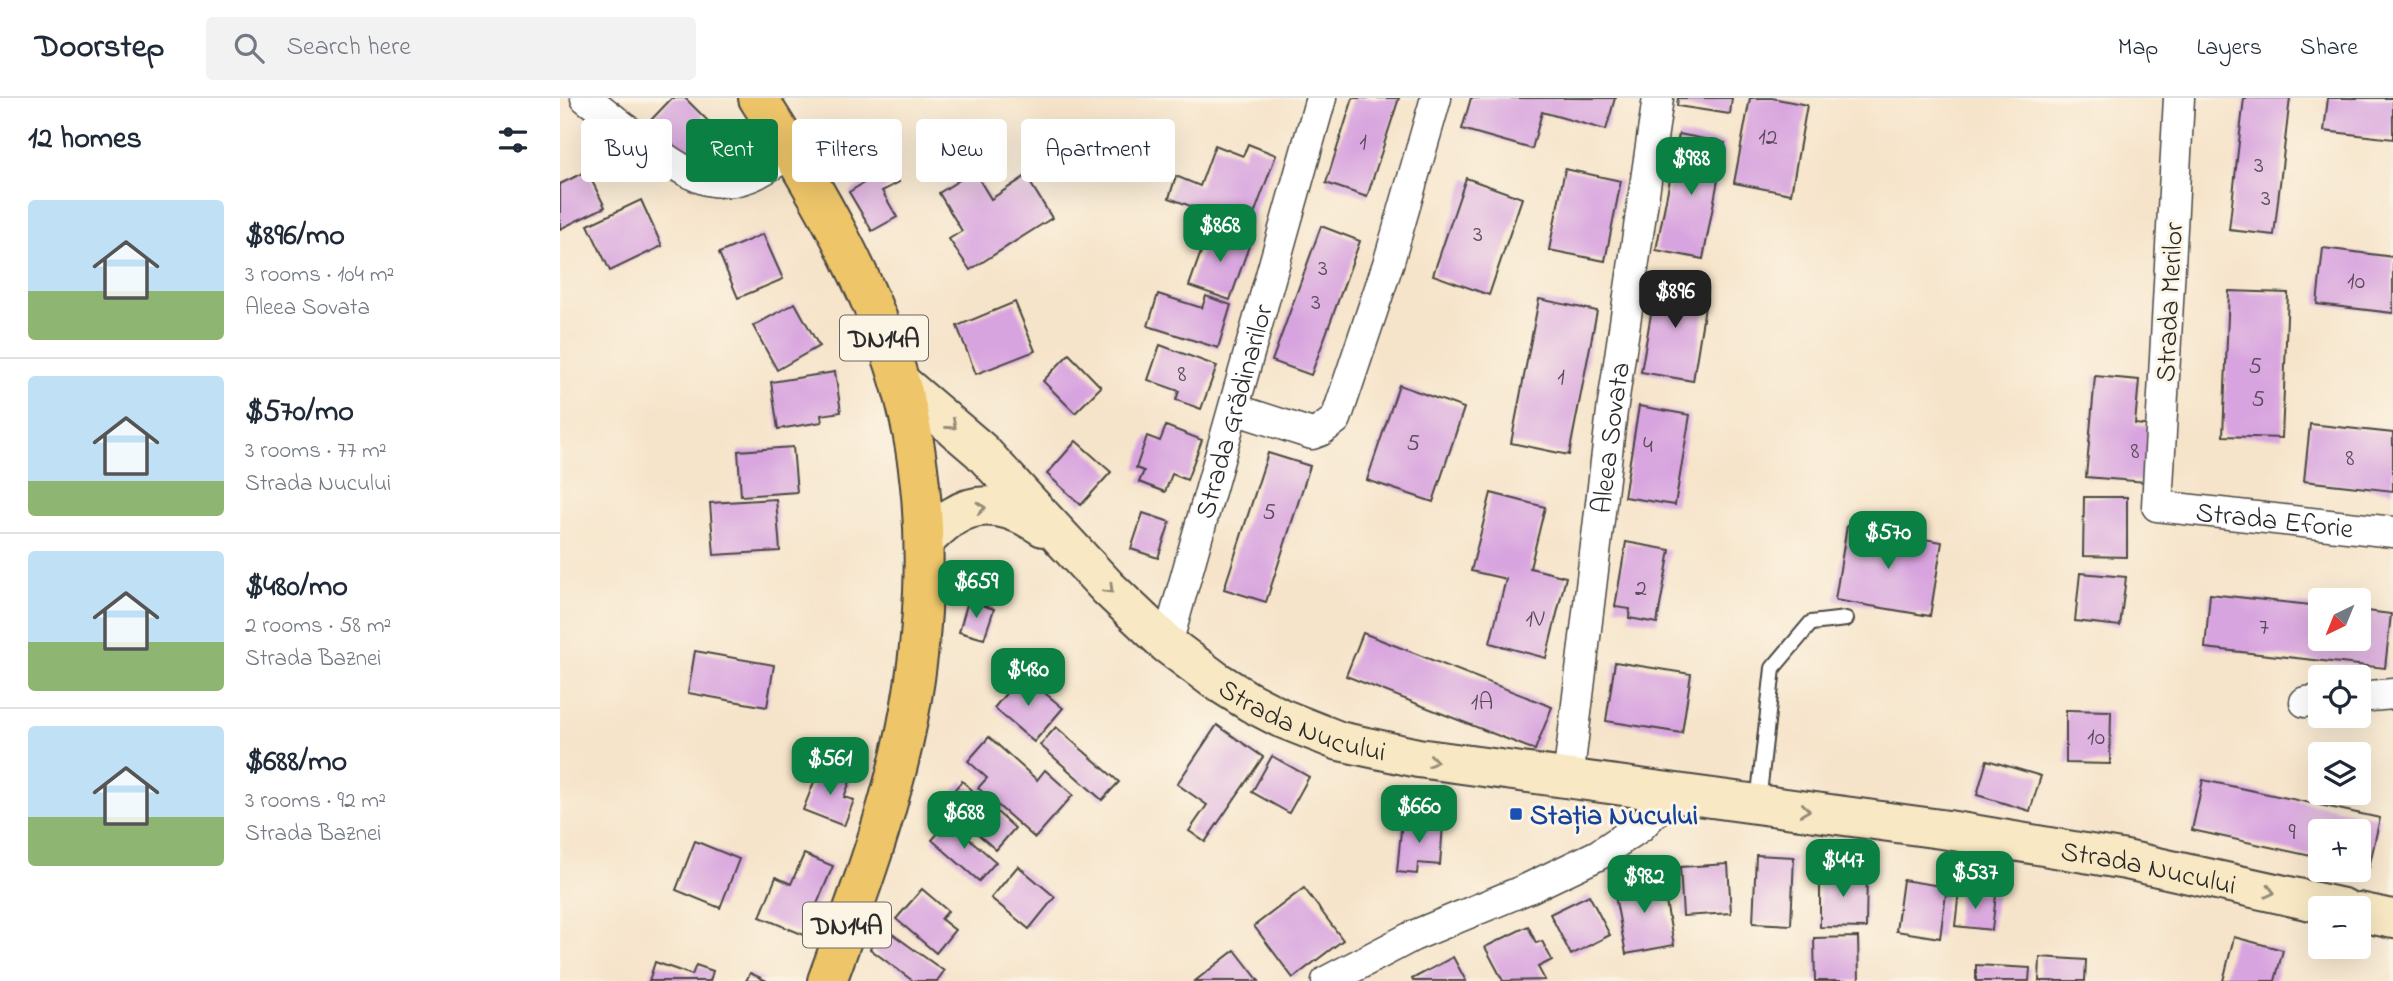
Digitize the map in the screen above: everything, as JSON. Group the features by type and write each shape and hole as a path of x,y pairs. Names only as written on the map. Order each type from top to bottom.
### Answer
{"main road":[{"name":"DN14A","path":"758,98 792,151"},
{"name":"DN14A","path":"809,182 828,215 879,324 900,382 912,436 924,541 918,645 908,719 891,794 827,981"},
{"name":"Strada Nucului","path":"900,382 981,451 1108,588 1167,644 1250,702 1281,718 1339,741 1418,758 1568,780 1948,830 2126,860 2308,900"},
{"name":"Strada Nucului","path":"924,541 954,515 976,506 999,507 1027,516 1062,540"},
{"path":"2371,914 2393,919"}],"street":[{"path":"586,98 678,166 707,180 728,182 744,179 758,174 792,151"},
{"name":"Strada Grădinarilor","path":"1167,644 1321,98"},
{"path":"1234,409 1312,434 1336,419 1388,261 1436,98"},
{"name":"Aleea Sovata","path":"1568,780 1612,411 1658,98"},
{"name":"Strada Merilor","path":"2157,506 2179,98"},
{"name":"Strada Eforie","path":"2157,506 2393,532"},
{"path":"2371,696 2393,694"},
{"path":"1327,981 1413,936 1529,888 1598,855 1640,827 1674,792"}],"lane":[{"path":"1758,803 1773,668 1811,622 1846,619"}],"building":[{"path":"672,98 685,98 706,119 686,119 685,158 672,145 672,119 652,119"},
{"path":"1353,98 1399,98 1367,197 1326,183"},
{"path":"1471,98 1615,98 1606,130 1542,112 1532,149 1462,129"},
{"path":"1678,98 1732,98 1730,114 1677,106"},
{"path":"1750,98 1772,98 1807,105 1791,194 1734,183"},
{"path":"2244,98 2290,98 2274,235 2229,230"},
{"path":"2328,98 2393,98 2393,139 2324,131"},
{"path":"1679,134 1725,143 1703,259 1656,250"},
{"path":"1248,144 1276,155 1249,228 1169,198 1176,176 1200,186 1215,145 1243,156"},
{"path":"1565,169 1621,181 1605,261 1549,250"},
{"path":"581,174 581,182 592,182 605,207 560,229 560,184"},
{"path":"1466,178 1522,198 1489,295 1433,275"},
{"path":"1021,179 1021,182 1030,182 1052,218 970,270 949,239 962,231 939,193 956,182 981,182 991,199"},
{"path":"865,182 899,182 882,191 897,217 872,231 849,192"},
{"path":"641,200 662,246 610,271 588,225"},
{"path":"1321,226 1360,241 1311,375 1272,361"},
{"path":"1209,229 1250,243 1230,300 1189,286"},
{"path":"763,234 783,279 738,298 719,253"},
{"path":"2323,248 2393,257 2393,313 2317,304"},
{"path":"1657,279 1708,288 1693,381 1641,372"},
{"path":"2229,291 2288,293 2282,438 2223,436"},
{"path":"1158,294 1202,308 1206,296 1231,305 1218,348 1148,326"},
{"path":"1539,299 1597,311 1569,455 1511,443"},
{"path":"1015,302 1035,351 976,374 957,326"},
{"path":"795,303 819,346 777,370 753,326"},
{"path":"1160,345 1217,366 1201,409 1176,400 1179,391 1148,380"},
{"path":"1069,354 1101,387 1075,413 1043,381"},
{"path":"835,372 841,412 821,415 822,422 778,429 771,382"},
{"path":"2095,376 2139,380 2135,424 2151,426 2146,482 2086,477"},
{"path":"1399,385 1464,408 1433,502 1367,480"},
{"path":"1639,406 1690,415 1675,505 1624,497"},
{"path":"2310,424 2393,433 2393,491 2304,481"},
{"path":"1166,426 1202,440 1187,480 1172,474 1165,492 1139,482 1144,471 1136,468 1147,436 1160,441"},
{"path":"1076,441 1111,472 1081,505 1047,474"},
{"path":"793,447 797,492 741,496 738,451"},
{"path":"1268,453 1310,466 1266,602 1224,589"},
{"path":"1491,493 1545,507 1530,568 1566,577 1546,658 1490,643 1506,579 1471,571"},
{"path":"2084,497 2127,497 2127,557 2083,556"},
{"path":"776,499 780,551 714,555 710,503"},
{"path":"1143,513 1170,522 1158,558 1131,549"},
{"path":"1847,526 1942,542 1930,616 1835,600"},
{"path":"1626,542 1670,550 1657,623 1629,618 1630,609 1615,607"},
{"path":"2080,573 2126,577 2120,626 2075,621"},
{"path":"2210,594 2308,605 2308,651 2371,651 2371,612 2391,614 2385,668 2205,648"},
{"path":"968,601 994,609 984,639 959,632"},
{"path":"1363,633 1552,707 1535,750 1346,676"},
{"path":"695,651 774,665 767,707 688,693"},
{"path":"1615,662 1691,674 1682,733 1606,721"},
{"path":"1022,674 1063,708 1034,742 994,708"},
{"path":"2066,710 2111,711 2110,764 2066,763"},
{"path":"1217,725 1263,757 1205,842 1189,831 1207,805 1177,784"},
{"path":"1056,727 1119,782 1102,800 1040,745"},
{"path":"989,737 1037,780 1045,770 1073,795 1035,838 978,788 987,778 968,761"},
{"path":"1272,756 1309,777 1289,813 1252,792"},
{"path":"1987,760 2041,776 2030,811 1977,795"},
{"path":"820,767 851,779 844,797 854,800 844,826 803,810"},
{"path":"2203,780 2308,803 2308,805 2380,818 2371,859 2371,819 2308,819 2308,855 2192,830"},
{"path":"962,781 1015,828 996,850 943,803"},
{"path":"1402,820 1443,824 1440,865 1418,863 1417,874 1397,872"},
{"path":"949,821 996,862 979,881 932,840"},
{"path":"695,841 739,859 720,908 676,890"},
{"path":"804,854 833,866 804,935 760,917 776,877 791,884"},
{"path":"1756,855 1794,857 1791,925 1753,923"},
{"path":"1728,864 1731,913 1683,916 1680,867"},
{"path":"1018,866 1055,897 1029,929 991,898"},
{"path":"1820,870 1867,871 1866,928 1820,927"},
{"path":"1661,875 1674,945 1626,954 1613,885"},
{"path":"1903,880 1947,887 1940,938 1896,931"},
{"path":"1304,888 1343,940 1293,978 1254,926"},
{"path":"922,889 948,911 941,919 955,930 936,953 896,919"},
{"path":"1959,891 1996,895 1992,930 1955,926"},
{"path":"1589,895 1610,935 1571,955 1550,914"},
{"path":"1528,926 1536,943 1542,941 1552,960 1538,967 1545,980 1503,981 1485,947"},
{"path":"884,928 944,971 937,981 913,981 870,949"},
{"path":"1858,937 1859,981 1815,981 1814,938"},
{"path":"2234,937 2283,950 2275,981 2223,981"},
{"path":"1235,950 1259,981 1195,981"},
{"path":"1453,957 1466,981 1413,981 1412,979"},
{"path":"2040,957 2086,960 2085,981 2039,981"},
{"path":"655,962 692,975 696,965 713,971 710,981 649,981"},
{"path":"1976,965 2030,968 2029,981 1976,981"},
{"path":"750,973 767,981 746,981"}],"place":[{"name":"Stația Nucului","path":"1516,814"}]}
